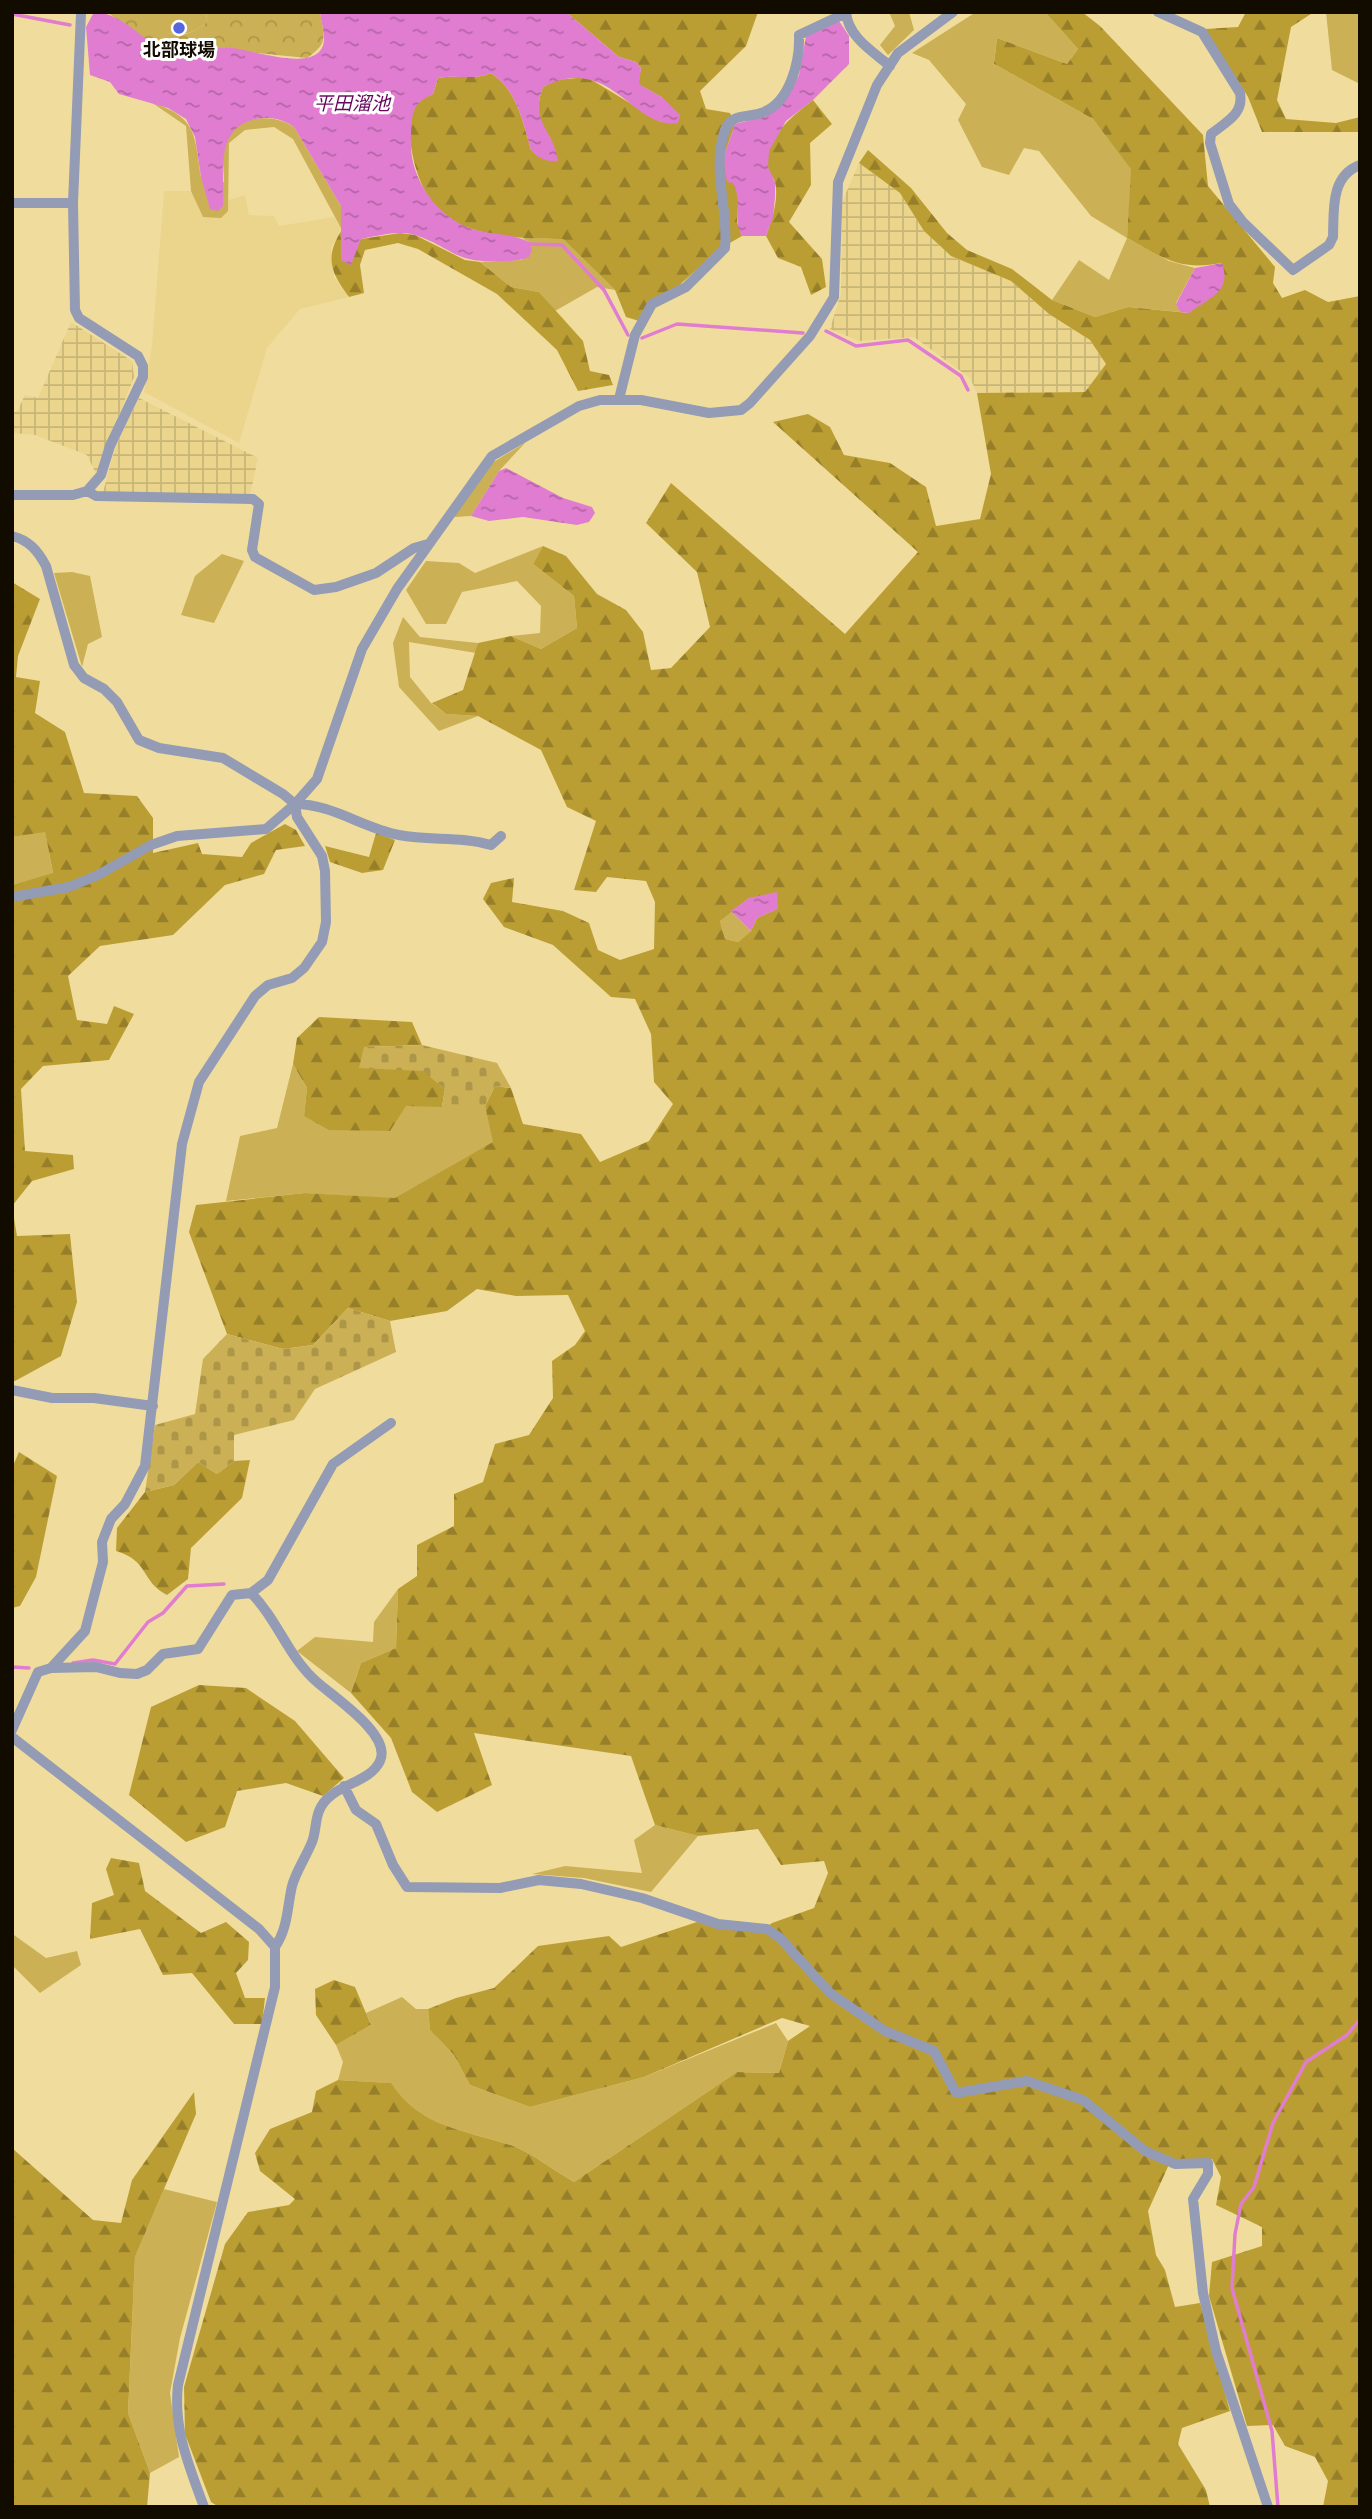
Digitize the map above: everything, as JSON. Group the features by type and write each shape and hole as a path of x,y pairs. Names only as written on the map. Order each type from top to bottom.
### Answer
{"street":[{"path":"619,399 635,335 652,304 686,287 725,248 718,155 725,127 730,120 763,113 776,104 793,76 799,56 799,35 846,12 847,23 856,37 890,66"},
{"path":"12,897 69,887 98,876 151,845 177,836 266,829 295,804 317,779 362,649 428,544 492,456 579,406 619,399 641,400 709,413 741,410 810,336 834,297 838,182 865,113 890,66 898,53 953,12"},
{"path":"1158,12 1202,32 1240,93 1242,103 1239,112 1211,134 1210,143 1229,204 1242,222 1293,270 1329,244 1338,184 1344,175 1360,165"},
{"path":"12,495 73,495 87,491 101,475 110,446 143,377 143,366 138,356 79,318 75,310 73,203 81,13"},
{"path":"12,202 73,203"},
{"path":"87,491 96,496 253,499 259,504 252,550 255,557 314,590 336,587 376,573 414,548 428,544"},
{"path":"12,536 22,538 38,551 46,566 74,665 84,678 104,688 117,702 139,740 159,748 223,758 295,804 311,804 398,835 468,838 491,845 501,836"},
{"path":"51,1668 85,1631 103,1562 102,1542 111,1519 125,1504 145,1465 182,1144 199,1082 255,996 268,985 292,978 304,968 322,942 326,922 322,856 297,817 295,804"},
{"path":"12,1390 52,1398 94,1398 153,1406"},
{"path":"12,1731 38,1672 51,1668 96,1667 137,1674 147,1670 163,1654 198,1649 232,1595 251,1593 268,1580 333,1464 391,1423"},
{"path":"204,2507 179,2436 176,2404 178,2385 275,1987 275,1947 284,1934 293,1883 313,1840 319,1810 327,1798 372,1770 380,1762 381,1743 373,1731 310,1676 291,1654 269,1611 251,1593"},
{"path":"12,1737 141,1834 259,1928 275,1947"},
{"path":"344,1786 356,1810 376,1824 393,1865 407,1887 500,1888 539,1880 580,1884 642,1898 718,1924 767,1929 780,1938 830,1993 885,2031 934,2052 956,2093 1027,2081 1083,2100 1145,2151 1175,2164 1209,2163 1208,2174 1193,2199 1203,2292 1216,2351 1268,2507"}],"shaded area":[{"path":"859,163 900,193 924,231 951,256 1011,281 1049,314 1090,340 1106,364 1085,392 977,393 970,378 914,337 859,341 830,329 841,293 842,202"},
{"path":"164,191 191,191 204,217 228,211 228,200 245,195 249,215 274,216 279,226 334,217 342,230 331,247 334,277 349,297 300,309 267,348 239,443 144,392 152,346"},
{"path":"71,322 132,361 134,377 96,474 87,455 35,435 12,433 12,412 17,412 25,395 38,398"},
{"path":"139,398 258,458 250,496 103,492 115,448"}],"green space":[{"path":"107,12 130,13 167,32 183,35 206,23 207,12 320,12 323,39 319,48 307,58 208,48 175,58 158,50"},
{"name":"北部球場","path":"129,12 207,12 206,23 185,34 176,34 159,29"},
{"path":"566,12 758,12 746,46 700,91 706,109 730,113 735,124 723,159 739,193 737,222 742,236 721,248 639,321 626,317 615,290 563,239 501,236 456,222 434,205 426,194 415,166 410,136 412,110 418,102 433,94 438,78 478,77 491,73 513,97 531,150 551,139 543,127 539,101 543,87 556,80 587,77 661,122 663,98 638,84 641,68 636,62 619,57"},
{"path":"889,12 909,12 914,30 888,55 880,45 895,26"},
{"path":"976,12 1045,12 1078,49 1067,64 997,38 994,64 1093,119 1132,169 1127,238 1091,216 1039,151 1024,148 1009,175 982,167 958,120 966,104 929,60 912,53"},
{"path":"1045,12 1082,12 1100,26 1203,135 1208,186 1275,267 1273,283 1282,298 1305,290 1328,302 1360,296 1360,2507 1323,2507 1328,2481 1315,2457 1285,2446 1273,2425 1247,2426 1209,2296 1212,2262 1262,2246 1262,2227 1216,2205 1221,2177 1212,2159 1171,2160 1148,2211 1156,2255 1165,2270 1175,2307 1200,2303 1230,2411 1182,2428 1178,2444 1206,2490 1210,2507 219,2507 211,2502 185,2434 184,2387 225,2244 248,2212 289,2205 295,2199 260,2171 255,2153 270,2129 312,2112 316,2091 338,2080 391,2083 416,2110 430,2118 461,2131 521,2149 574,2182 737,2072 779,2073 788,2041 810,2026 782,2018 644,2077 530,2107 470,2085 454,2055 430,2030 428,2009 494,1988 538,1946 609,1936 621,1947 697,1922 759,1932 772,1923 814,1908 828,1873 824,1861 781,1865 758,1829 698,1836 655,1825 631,1756 474,1733 492,1785 437,1812 412,1792 391,1738 351,1693 361,1663 396,1648 398,1589 417,1576 417,1545 454,1526 454,1494 483,1482 495,1444 529,1435 553,1398 552,1361 575,1345 585,1331 568,1295 516,1296 477,1289 447,1311 390,1321 348,1308 313,1345 283,1349 227,1334 189,1232 196,1205 305,1193 395,1198 493,1142 485,1106 495,1086 511,1088 523,1124 581,1134 600,1162 649,1141 673,1104 654,1082 651,1034 635,999 611,997 553,945 504,927 483,899 491,883 514,878 512,902 563,911 589,923 598,950 620,960 654,949 655,902 646,881 607,877 596,892 574,890 596,821 567,807 541,750 478,716 446,714 432,703 463,690 478,643 511,636 541,649 577,628 574,596 533,564 543,546 566,556 597,594 626,610 643,632 651,670 671,668 710,627 697,572 646,523 671,483 845,634 918,552 773,422 808,414 830,427 844,455 890,463 926,487 936,526 980,519 991,474 977,393 1085,392 1106,364 1090,340 1049,314 1011,281 951,256 924,231 900,193 859,163 868,150 911,188 947,233 967,250 1012,269 1052,300 1095,317 1128,307 1189,313 1222,263 1182,264 1162,257 1127,238 1131,169 1093,119 994,64 997,38 1067,64 1078,49","holes":["749,898 777,909 757,918 751,931 738,942 725,939 720,921"]},
{"path":"1246,12 1314,12 1291,27 1277,100 1286,119 1336,123 1360,117 1360,132 1262,132 1248,97 1205,29 1238,27"},
{"path":"1326,12 1360,12 1360,84 1332,70"},
{"path":"813,100 832,124 810,143 811,185 789,222 822,259 826,287 811,295 801,267 778,258 766,236 776,195 775,182 768,168 771,146 782,128"},
{"path":"151,102 177,114 191,129 201,177 224,182 224,148 230,134 237,127 245,122 265,118 285,122 294,127 341,206 342,230 293,139 274,127 245,130 229,143 228,211 221,218 203,217 191,191 186,126"},
{"path":"342,230 341,259 361,239 400,233 415,235 465,260 480,262 511,287 539,292 583,341 590,371 609,375 613,385 578,391 557,350 497,294 418,249 398,243 365,250 360,265 364,293 349,297 332,265 333,248"},
{"path":"522,238 563,239 615,290 597,287 555,311 539,292 511,287 480,262 522,260 529,242"},
{"path":"1127,238 1169,261 1195,268 1176,303 1180,312 1128,307 1095,317 1052,300 1079,260 1109,280"},
{"path":"525,443 499,471 471,516 454,517 490,464"},
{"path":"543,546 533,564 574,596 577,628 541,649 511,636 540,633 541,606 517,581 462,592 446,624 426,624 406,590 426,561 459,563 475,573"},
{"path":"222,554 244,561 214,623 181,615 195,576"},
{"path":"72,572 90,576 102,637 88,644 82,667 54,573"},
{"path":"12,582 40,599 18,656 16,677 40,681 35,713 65,732 84,793 137,796 153,818 153,853 198,843 202,854 242,857 251,843 285,824 296,830 305,846 276,850 264,874 225,885 173,935 100,946 68,976 77,1020 107,1024 114,1006 134,1014 109,1060 43,1066 21,1089 25,1151 73,1155 74,1169 32,1181 12,1206 12,885 53,873 45,832 12,837"},
{"path":"403,617 420,637 478,643 476,653 409,642 410,677 431,703 446,714 478,716 439,731 399,687 393,643"},
{"path":"45,831 53,874 12,885 12,837"},
{"path":"376,833 395,840 383,870 362,873 330,862 325,846 369,857"},
{"path":"731,911 751,931 738,942 725,939 720,921"},
{"path":"319,1017 412,1022 422,1045 365,1047 424,1071 445,1089 442,1107 406,1106 390,1131 329,1130 304,1116 307,1088 293,1064 297,1038"},
{"path":"422,1045 497,1063 511,1088 495,1086 485,1106 442,1107 445,1089 423,1071 359,1068 364,1047"},
{"path":"293,1064 307,1088 304,1116 406,1106 485,1106 494,1142 395,1199 305,1193 226,1201 240,1136 277,1128"},
{"path":"12,1206 17,1236 70,1234 77,1302 61,1356 15,1381 12,1381"},
{"path":"348,1308 390,1321 396,1352 315,1389 294,1420 234,1435 234,1461 217,1474 198,1462 174,1485 145,1492 155,1425 195,1414 203,1359 227,1334 283,1349 313,1345"},
{"path":"19,1452 57,1476 36,1577 20,1606 12,1608 12,1468"},
{"path":"250,1460 242,1498 191,1548 188,1579 167,1595 152,1584 135,1560 116,1551 117,1528 145,1492 174,1485 198,1462 217,1474 234,1461"},
{"path":"398,1589 396,1648 361,1663 351,1693 297,1651 315,1637 373,1642 374,1622"},
{"path":"199,1685 246,1688 295,1721 344,1778 323,1796 286,1783 237,1791 225,1827 186,1842 129,1795 151,1707"},
{"path":"655,1825 698,1836 651,1892 584,1878 532,1874 565,1866 642,1873 634,1840"},
{"path":"111,1858 139,1863 145,1891 201,1933 226,1922 249,1942 248,1960 236,1973 245,1998 265,1998 262,2024 234,2024 192,1973 163,1975 140,1929 90,1939 92,1903 114,1895 106,1869"},
{"path":"12,1927 14,1935 46,1958 77,1951 81,1965 40,1993 12,1965"},
{"path":"334,1980 355,1987 371,2025 336,2045 316,2015 315,1989"},
{"path":"402,1997 416,2009 428,2009 430,2030 454,2055 470,2085 530,2107 644,2077 776,2023 788,2041 779,2073 737,2072 574,2182 521,2149 461,2131 415,2110 390,2083 338,2080 343,2062 336,2045 371,2025 366,2013"},
{"path":"194,2092 196,2114 135,2257 128,2413 150,2473 147,2507 12,2507 12,2148 93,2220 121,2223 132,2180"},
{"path":"164,2189 217,2202 180,2338 170,2393 179,2457 150,2473 128,2413 135,2257"}],"water":[{"name":"平田溜池","path":"94,12 105,13 125,23 175,58 211,49 233,48 300,59 321,50 324,39 320,12 566,12 619,57 636,62 641,68 639,84 663,98 680,115 678,123 662,122 647,116 604,85 586,79 566,79 543,87 539,109 558,161 550,161 531,150 513,97 491,73 478,77 438,78 433,94 420,102 413,116 411,152 419,180 426,193 446,215 472,229 529,242 532,250 529,257 513,261 474,260 415,235 395,233 361,239 351,265 341,260 341,206 294,127 279,120 252,120 232,134 224,155 223,206 218,211 210,209 201,177 195,137 186,119 168,108 119,94 110,82 90,75 86,27"},
{"path":"839,21 849,36 849,64 813,100 786,121 769,151 768,167 775,182 775,197 773,217 766,236 742,236 738,223 736,190 733,183 727,182 723,159 735,124 767,116 789,93 799,75 806,36"},
{"path":"1222,263 1224,281 1217,293 1189,313 1180,312 1176,304 1195,268"},
{"path":"506,468 563,498 592,507 595,513 589,522 577,525 523,517 489,521 471,516 499,471"},
{"path":"777,892 778,909 757,918 751,931 731,911 749,898"}],"waterway":[{"path":"12,14 70,25"},
{"path":"526,244 562,245 604,290 628,335"},
{"path":"642,338 677,324 803,333"},
{"path":"826,331 856,346 908,340 961,376 968,390"},
{"path":"73,1663 93,1660 115,1664 148,1622 163,1613 187,1586 224,1584"},
{"path":"12,1667 29,1668"},
{"path":"1278,2507 1272,2431 1232,2288 1235,2234 1241,2204 1254,2187 1273,2123 1306,2062 1347,2035 1360,2019"}],"place":[{"name":"北部球場","path":"179,28"}]}
